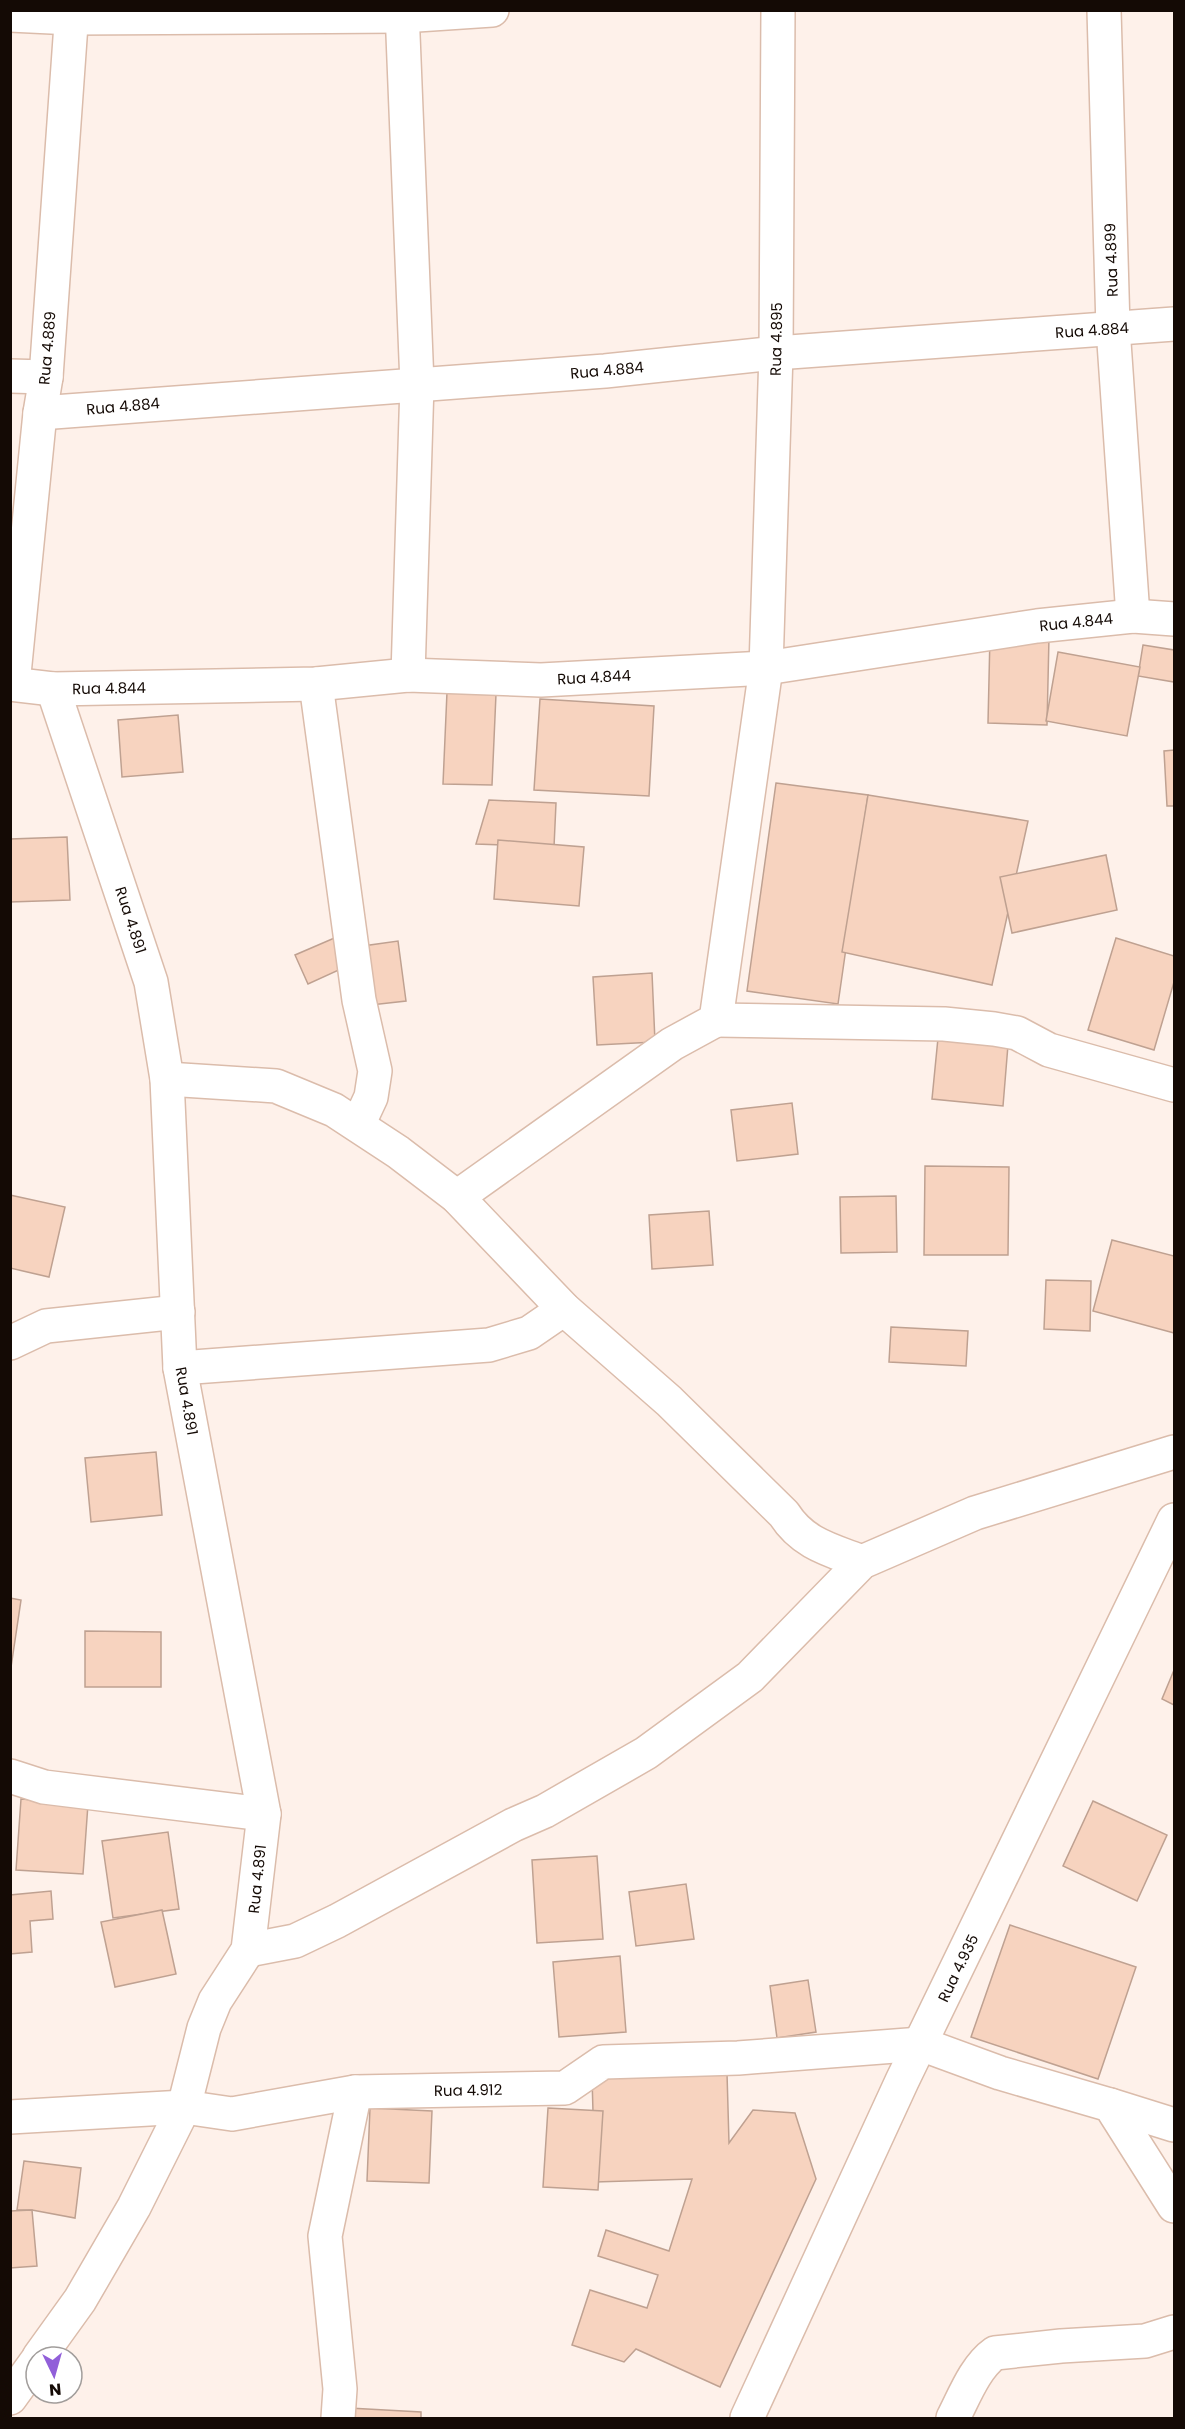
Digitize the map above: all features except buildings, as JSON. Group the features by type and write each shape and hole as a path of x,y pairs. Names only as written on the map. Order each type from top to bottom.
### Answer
{"street":[{"path":"10,15 402,13 492,10"},
{"name":"Rua 4.895","path":"716,1020 766,668 776,353 778,10"},
{"name":"Rua 4.899","path":"1104,10 1113,328 1133,616"},
{"path":"402,13 417,384 408,675"},
{"name":"Rua 4.889","path":"12,684 40,413 46,377 72,14"},
{"name":"Rua 4.884","path":"40,413 605,371 776,353 1174,324"},
{"path":"10,376 46,377"},
{"name":"Rua 4.844","path":"12,684 54,690 316,684 408,675 541,680 766,668 1037,626 1133,616 1174,619"},
{"path":"316,684 359,1000 375,1071 371,1097 358,1125"},
{"name":"Rua 4.891","path":"48,2345 80,2300 128,2218 184,2107 204,2028 215,2001 248,1950 264,1814 180,1368 167,1079 151,982 54,690"},
{"path":"457,1197 672,1044 716,1020 944,1024 994,1029 1017,1033 1049,1050 1174,1085"},
{"path":"167,1079 276,1086 334,1110 358,1125 457,1197 564,1308 669,1401 784,1514 794,1530 812,1542 862,1562"},
{"path":"180,1368 489,1345 529,1333 564,1308"},
{"path":"10,1343 46,1326 178,1312"},
{"path":"248,1950 295,1941 337,1922 513,1825 545,1811 646,1753 750,1677 862,1562 975,1513 1174,1452"},
{"name":"Rua 4.935","path":"747,2418 921,2044 1166,1560 1174,1520"},
{"path":"10,1776 44,1787 264,1814"},
{"path":"921,2044 1000,2073 1174,2125"},
{"name":"Rua 4.912","path":"10,2117 184,2107 232,2114 355,2092 565,2088 603,2062 738,2058 921,2044"},
{"path":"338,2418 340,2389 325,2236 355,2092"},
{"path":"1110,2105 1174,2206"},
{"path":"952,2418 983,2365 995,2354 1051,2347 1145,2341 1174,2332"},
{"path":"10,2398 24,2379"}]}
